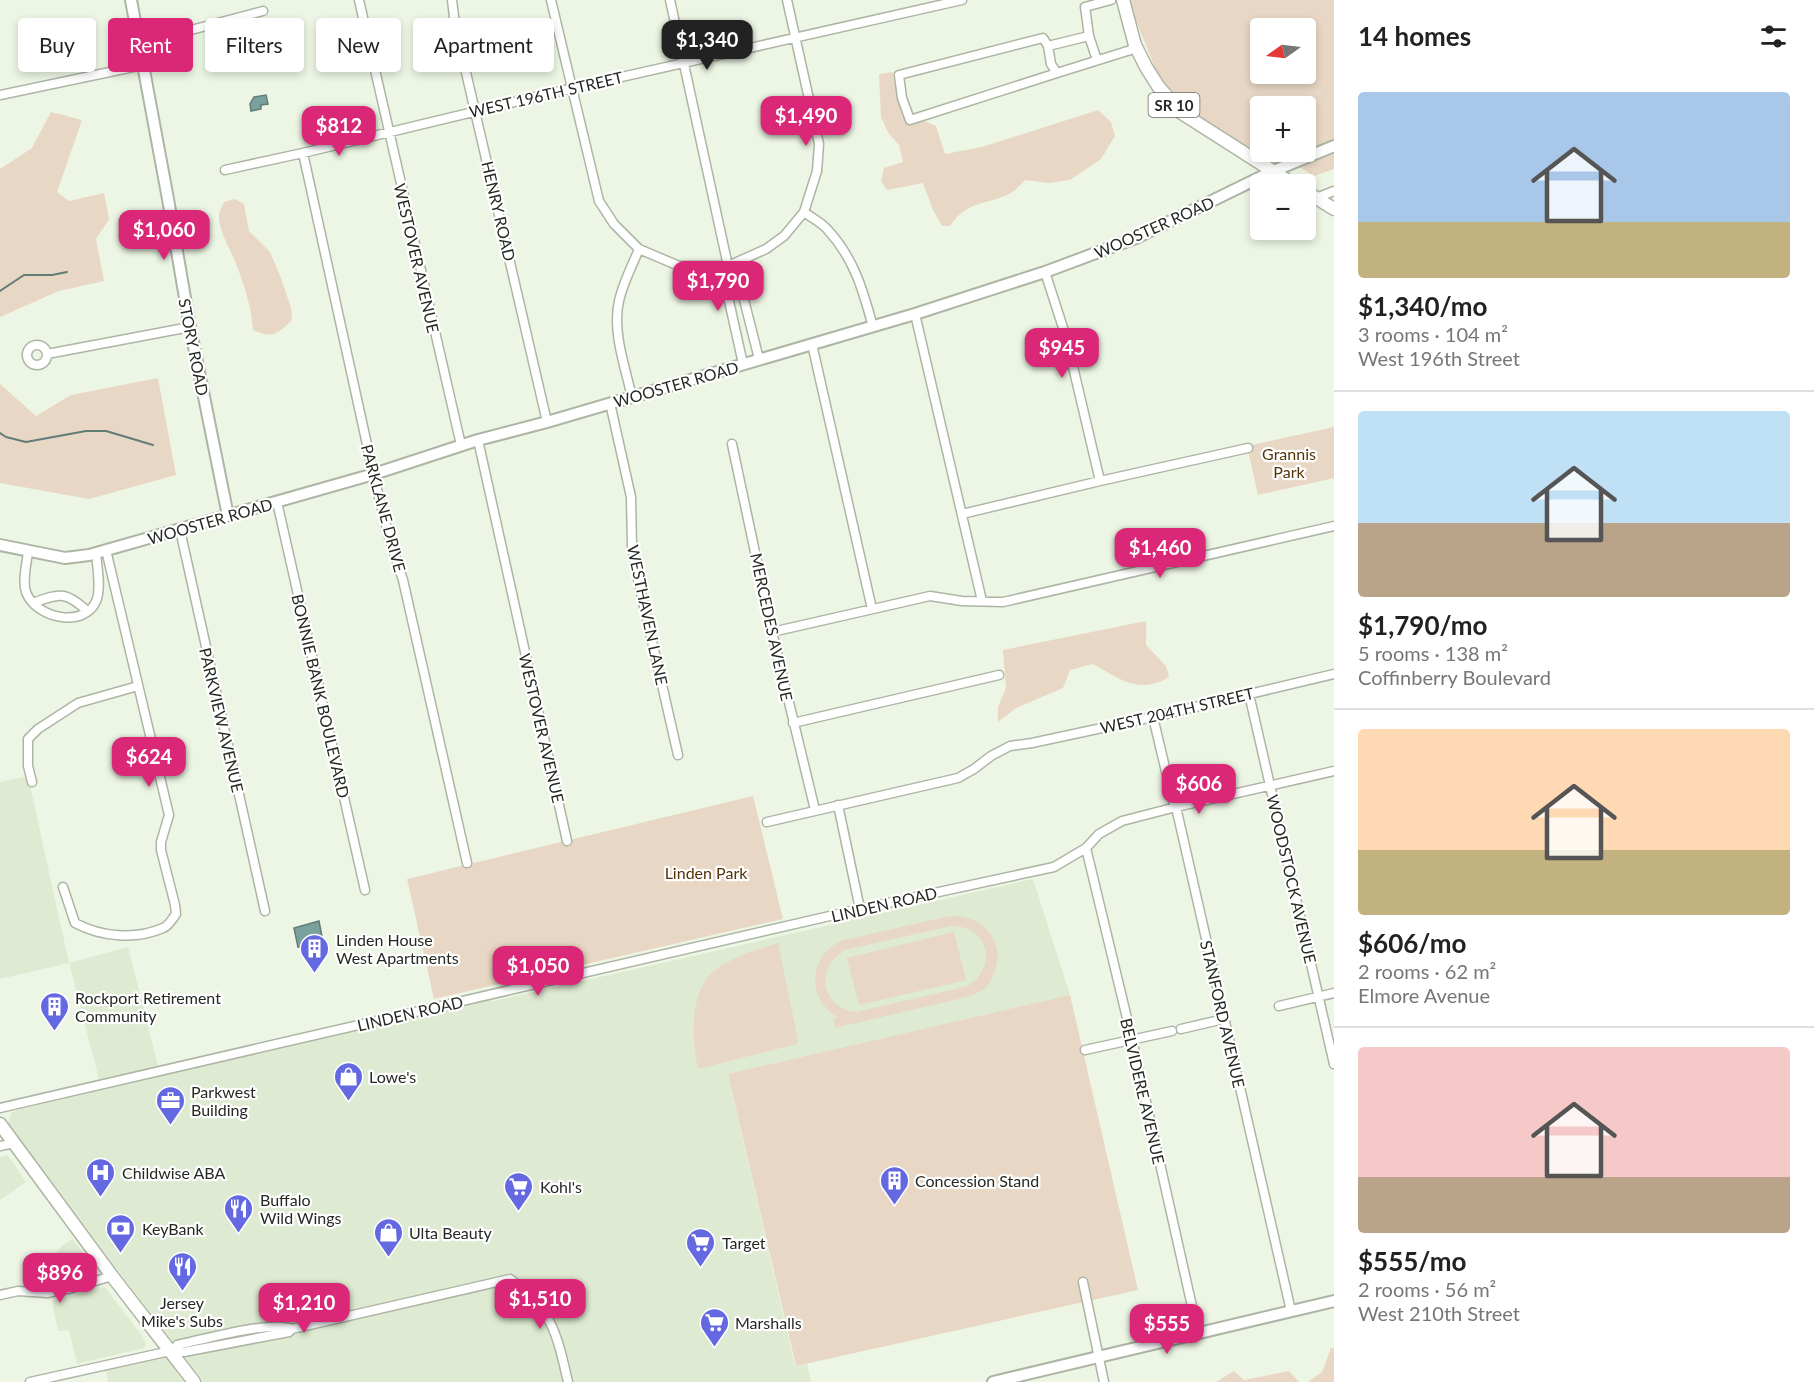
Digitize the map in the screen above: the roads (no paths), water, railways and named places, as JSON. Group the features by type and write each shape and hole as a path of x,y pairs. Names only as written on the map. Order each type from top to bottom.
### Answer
{"main road":[{"name":"STORY ROAD","path":"131,0 134,18"},
{"name":"SR 10","path":"1123,0 1137,48 1146,67 1180,112 1275,174"},
{"name":"STORY ROAD","path":"144,72 190,327 228,516"},
{"name":"WOOSTER ROAD","path":"0,545 65,558 101,551 374,474 478,440 915,315 1045,272 1136,238 1271,172 1334,146"},
{"path":"1316,198 1334,209"},
{"path":"0,1124 112,1276 173,1350 194,1382"},
{"path":"993,1382 1334,1301"}],"street":[{"name":"WESTOVER AVENUE","path":"359,0 461,446"},
{"name":"HENRY ROAD","path":"452,0 455,25 547,422"},
{"path":"551,0 599,201 614,224 639,249 679,266 728,266 766,249 784,236 804,212 817,171 819,144 787,0"},
{"path":"670,0 728,266 737,272 759,359"},
{"name":"WEST 196TH STREET","path":"225,170 571,88 962,0"},
{"path":"1097,60 1089,36 1085,7 1111,0"},
{"path":"193,30 262,12"},
{"path":"1048,46 1089,36"},
{"path":"1057,73 1043,38 899,75 902,98 910,120 1137,48"},
{"path":"0,95 110,72"},
{"name":"PARKLANE DRIVE","path":"303,153 374,474 403,580 467,863"},
{"path":"1316,198 1334,191"},
{"path":"804,212 826,227 846,252 860,281 873,327"},
{"path":"632,397 618,322 619,302 639,249"},
{"path":"728,266 723,274 743,364"},
{"path":"1045,272 1066,337 1100,481"},
{"path":"915,315 982,601"},
{"path":"47,354 190,327"},
{"path":"812,344 872,609"},
{"name":"WESTHAVEN LANE","path":"610,403 631,497 632,546 637,575 678,755"},
{"name":"WESTOVER AVENUE","path":"478,440 567,841"},
{"name":"MERCEDES AVENUE","path":"732,444 772,632 815,810"},
{"path":"962,514 1248,448"},
{"name":"BONNIE BANK BOULEVARD","path":"277,502 365,890"},
{"path":"772,632 930,596 962,601 1003,602 1334,526"},
{"name":"PARKVIEW AVENUE","path":"180,530 265,911"},
{"path":"28,551 25,590 33,603 41,610 59,617 81,616 97,600 101,551"},
{"path":"63,887 75,923 90,931 135,935 165,928 176,914 176,905 161,850 169,815 138,686 101,551"},
{"path":"33,603 53,596 65,595 87,611"},
{"name":"WEST 204TH STREET","path":"767,822 958,778 1010,746 1153,717 1334,674"},
{"path":"793,723 999,675"},
{"path":"32,782 28,766 27,739 38,729 78,703 138,686"},
{"name":"WOODSTOCK AVENUE","path":"1249,694 1334,1064"},
{"name":"STANFORD AVENUE","path":"1153,717 1176,807 1292,1311"},
{"name":"LINDEN ROAD","path":"0,1108 860,909 1054,867 1086,848 1100,834 1122,821 1334,771"},
{"path":"838,805 860,909"},
{"name":"BELVIDERE AVENUE","path":"1086,848 1132,1039 1198,1333"},
{"path":"1279,1006 1334,993"},
{"path":"1085,1050 1224,1019"},
{"path":"0,1146 14,1143"},
{"path":"0,1296 18,1291 47,1293 112,1276"},
{"path":"30,1382 173,1350 184,1352 289,1332 292,1329 510,1279 535,1299 547,1315 556,1334 568,1382"},
{"path":"1083,1282 1104,1382"}],"water":[{"path":"266,95 268,104 261,105 261,109 251,111 250,104 254,97"},
{"path":"319,921 323,942 298,947 294,928"}],"waterway":[{"path":"0,291 24,275 52,275 67,272"},
{"path":"0,433 6,437 26,442 86,431 106,431 153,445"}],"place":[{"name":"Linden House West Apartments","path":"315,974"},
{"name":"Rockport Retirement Community","path":"54,1032"},
{"name":"Lowe's","path":"348,1102"},
{"name":"Parkwest Building","path":"170,1126"},
{"name":"Childwise ABA","path":"101,1198"},
{"name":"Concession Stand","path":"894,1206"},
{"name":"Kohl's","path":"519,1212"},
{"name":"Buffalo Wild Wings","path":"239,1234"},
{"name":"KeyBank","path":"121,1254"},
{"name":"Ulta Beauty","path":"388,1258"},
{"name":"Target","path":"701,1268"},
{"name":"Jersey Mike's Subs","path":"182,1292"},
{"name":"Marshalls","path":"714,1348"}],"park label":[{"name":"Grannis Park","path":"1289,462"},
{"name":"Linden Park","path":"706,872"}]}
